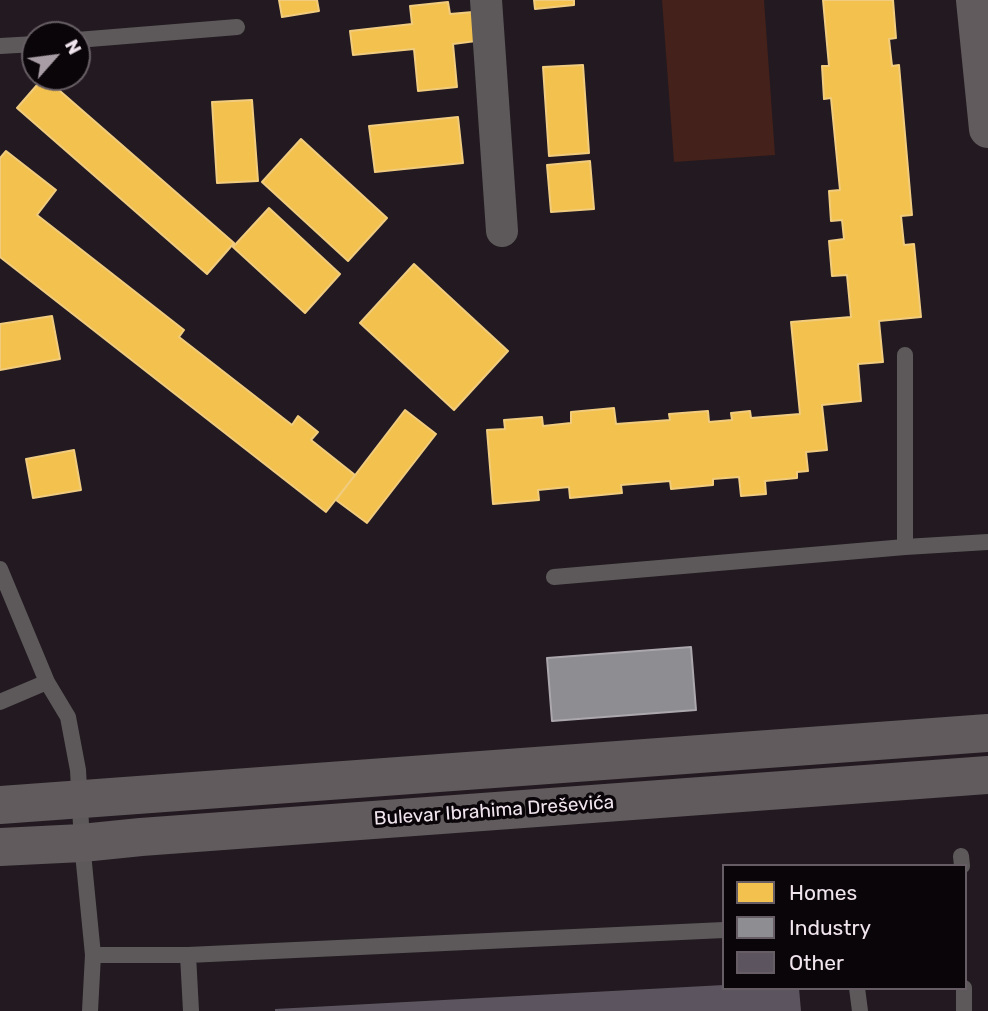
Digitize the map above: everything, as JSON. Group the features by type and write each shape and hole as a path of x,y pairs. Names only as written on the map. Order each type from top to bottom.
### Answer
{"street":[{"path":"486,0 502,231"},
{"path":"976,0 988,129"},
{"path":"0,806 988,733"},
{"name":"Bulevar Ibrahima Dreševića","path":"0,847 988,775"}],"lane":[{"path":"91,39 237,27"},
{"path":"0,46 21,45"},
{"path":"905,355 905,547"},
{"path":"554,577 988,542"},
{"path":"0,569 47,682 68,717 78,770 93,955 90,1011"},
{"path":"0,702 47,682"},
{"path":"93,955 188,956 722,930"},
{"path":"188,956 191,1011"},
{"path":"857,990 860,1011"},
{"path":"964,990 964,1011"}],"shaded area":[{"path":"662,0 764,0 775,155 674,162"}],"building: Homes":[{"path":"279,0 317,0 319,11 282,17"},
{"path":"534,0 574,0 574,5 535,9"},
{"path":"823,0 893,0 896,38 889,39 892,66 899,65 912,215 901,216 904,245 914,244 921,317 879,321 883,362 858,364 861,401 822,405 827,450 806,452 808,471 797,472 797,478 765,481 766,494 741,496 739,477 713,479 713,485 671,489 670,481 621,485 622,493 570,498 569,487 538,490 539,500 493,504 487,430 505,429 504,420 542,417 543,426 571,423 571,412 614,408 616,424 670,420 669,414 708,411 709,422 732,420 731,413 750,411 751,418 800,414 791,322 851,317 847,275 832,276 829,241 844,239 842,220 831,221 829,191 840,190 831,98 824,99 822,66 829,66"},
{"path":"448,2 450,14 473,12 476,41 453,44 457,87 418,91 414,49 353,55 350,31 412,24 410,6"},
{"path":"583,65 589,153 549,156 543,67"},
{"path":"32,91 60,91 234,243 207,274 17,108"},
{"path":"252,100 258,181 217,183 212,102"},
{"path":"458,117 463,163 375,172 369,126"},
{"path":"301,139 387,218 348,261 262,182"},
{"path":"6,151 56,190 37,215 184,330 179,337 292,425 298,416 318,432 311,440 355,475 326,512 0,257 0,158"},
{"path":"590,161 594,209 551,212 547,165"},
{"path":"269,208 340,274 305,313 233,247"},
{"path":"414,264 508,351 454,410 360,323"},
{"path":"52,316 60,359 0,370 0,324"},
{"path":"405,410 436,434 367,523 336,500"},
{"path":"74,450 81,490 33,498 26,459"}],"building: Industry":[{"path":"691,647 696,710 552,721 547,658"}],"building: Other":[{"path":"722,985 722,990 799,990 801,1011 275,1011"}]}
